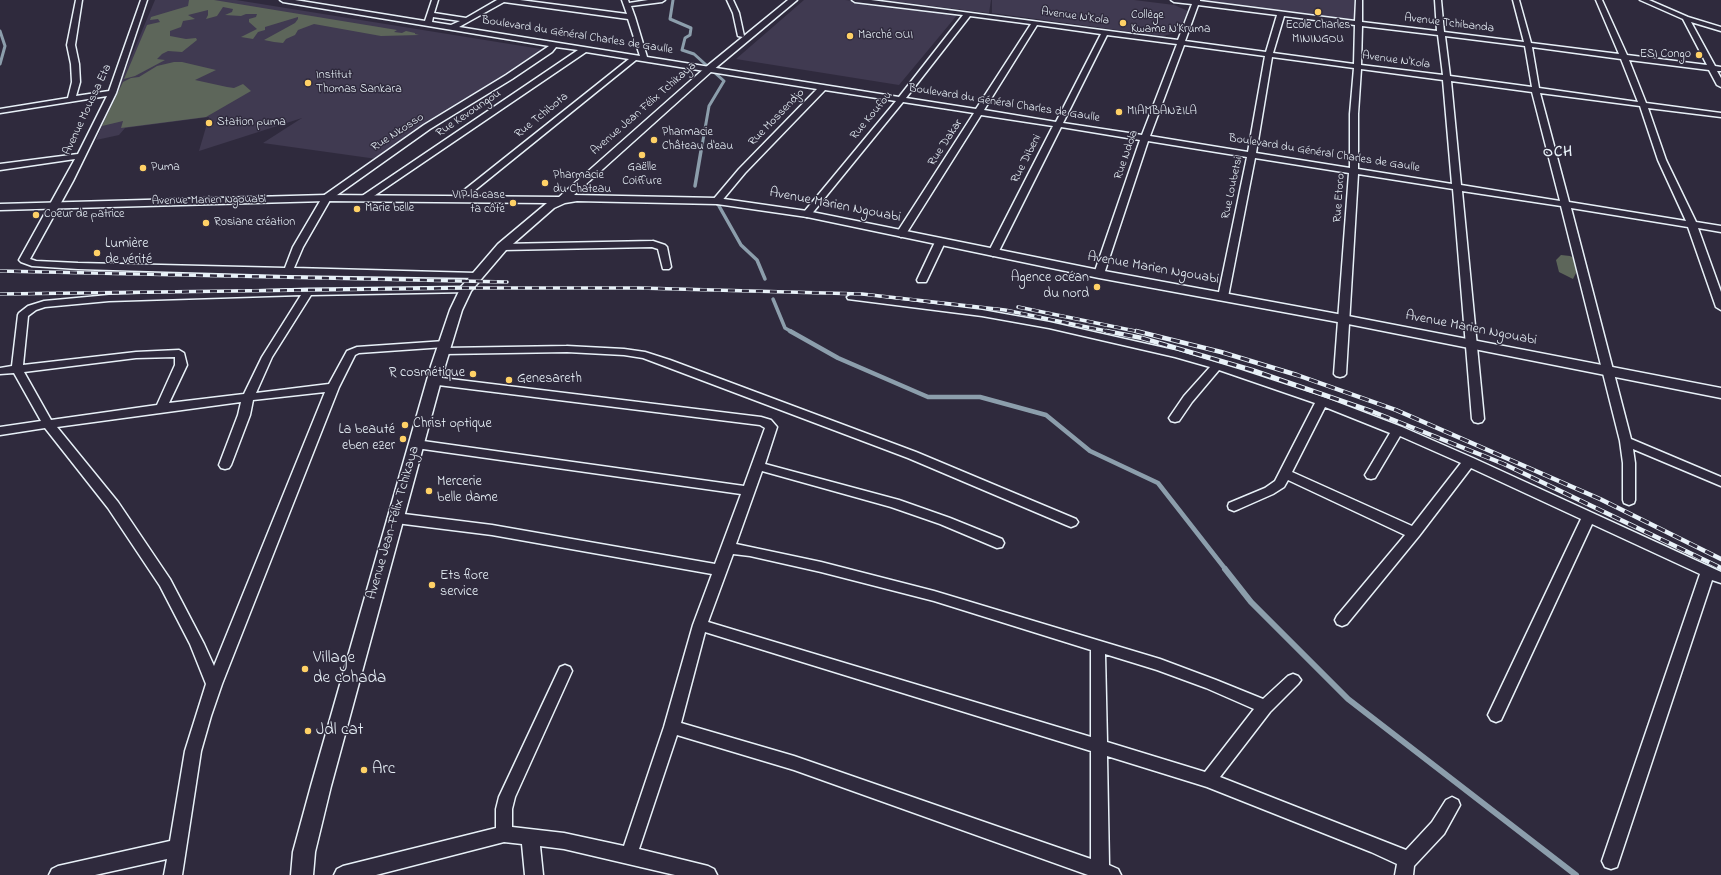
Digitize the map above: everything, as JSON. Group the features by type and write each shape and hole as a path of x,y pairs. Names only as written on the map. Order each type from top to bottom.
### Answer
{"street":[{"path":"72,98 76,82 75,64 71,45 79,0"},
{"name":"Avenue Moussa Eta","path":"144,0 112,93 81,156 37,239 24,260 26,262 78,266 288,272"},
{"name":"Boulevard du Général Charles de Gaulle","path":"283,0 822,88 1457,186 1566,205 1721,229"},
{"path":"428,24 435,0"},
{"path":"452,28 504,0 632,17"},
{"path":"644,59 640,42 626,2 662,0"},
{"path":"730,0 736,13 741,36"},
{"name":"Avenue Jean Félix Tchikaya","path":"561,198 783,0"},
{"name":"Avenue Jean Félix Tchikaya","path":"705,68 794,0"},
{"name":"Avenue N'Kola","path":"855,0 1180,42 1447,80 1721,115"},
{"name":"Avenue Tchibanda","path":"1174,0 1197,1 1281,14 1721,69"},
{"name":"Rue Etoro","path":"1340,374 1354,170 1354,114 1358,67 1359,0"},
{"path":"1438,0 1440,34 1447,80 1478,419"},
{"path":"1516,0 1528,45 1536,91 1626,441 1629,463 1629,500"},
{"path":"1599,0 1644,105 1662,160 1692,224 1721,307"},
{"path":"1643,0 1686,18 1721,29"},
{"name":"Rue Ndola","path":"1099,274 1145,138 1180,42 1197,1"},
{"name":"Rue Koufou","path":"807,214 901,100 968,14"},
{"name":"Rue Loubetsi","path":"1223,297 1252,154 1269,55 1281,14"},
{"path":"431,16 468,20"},
{"path":"1686,18 1721,85"},
{"name":"Rue Dakar","path":"901,234 980,112 1035,23"},
{"name":"Rue Dibeni","path":"993,253 1105,32"},
{"name":"Rue Nkosso","path":"288,272 298,247 326,198 427,127 509,77 549,50 554,44"},
{"name":"Rue Kevoungou","path":"365,198 585,49"},
{"name":"Rue Tchibota","path":"466,193 634,58"},
{"name":"Rue Mossendjo","path":"717,201 742,170 822,88"},
{"path":"0,111 72,98 112,93"},
{"path":"0,167 81,156"},
{"name":"Avenue Marien Ngouabi","path":"417,198 440,194 466,193 561,198"},
{"name":"Avenue Marien Ngouabi","path":"0,207 326,198 561,198 717,201 807,214 1099,274 1343,319 1721,393"},
{"name":"Avenue Jean-Félix Tchikaya","path":"302,875 304,852 321,786 416,444 456,310 465,290 502,247 561,198"},
{"path":"922,280 940,242"},
{"path":"502,247 653,244 662,247 666,267"},
{"path":"288,272 476,276"},
{"path":"214,684 198,644 165,583 112,505 48,424 17,369 23,315 32,308 38,306 109,298 308,292 465,290"},
{"path":"225,465 244,415 248,398 267,357 308,292"},
{"path":"852,297 974,312 1049,325 1156,349 1217,366 1398,430 1589,516 1714,575 1611,861"},
{"path":"173,875 193,751 214,684 333,387 348,358 353,352 445,347 567,349 624,352 645,355 681,367 912,455 1071,522"},
{"path":"0,371 136,354 179,353 181,358 180,366 161,408"},
{"path":"1175,418 1188,399 1217,366"},
{"path":"434,381 767,423 771,427 700,625 672,727 629,855"},
{"path":"0,431 161,408 333,387"},
{"path":"1234,506 1269,491 1280,484 1322,402"},
{"path":"1371,475 1398,430"},
{"path":"1626,441 1721,482"},
{"path":"416,444 749,491"},
{"path":"1342,620 1414,533 1469,461"},
{"path":"758,466 894,503 945,521 997,543"},
{"path":"1285,474 1414,533"},
{"path":"1496,715 1589,516"},
{"path":"396,518 492,530 719,570"},
{"path":"727,548 750,551 821,567 926,594 1027,626 1098,645 1204,681 1265,707"},
{"path":"700,625 1208,780 1377,846 1406,867 1438,828 1452,805"},
{"path":"672,727 794,762 1104,874 1098,746 1098,645"},
{"path":"504,834 503,820 507,797 565,671"},
{"path":"1208,780 1265,707 1293,680"},
{"path":"343,875 504,834 564,841 629,855 707,875"},
{"path":"530,837 534,875"},
{"path":"58,875 177,848"}],"shaded area":[{"name":"Institut Thomas Sankara","path":"155,0 236,0 547,50 377,159 263,143 302,118 199,151 209,117 125,128 119,135 96,140"},
{"name":"Marché OUI","path":"804,0 845,0 958,14 899,85 736,59"},
{"path":"883,0 991,0 989,13"},
{"name":"Collège Kwame N'Kruma","path":"992,0 1134,0 1174,5 1188,11 1178,32 1163,36 992,13"},
{"name":"Ecole Charles MININGOU","path":"1204,0 1357,0 1356,22 1204,2"}],"green space":[{"path":"189,0 214,0 397,30 394,32 402,33 406,31 419,35 381,36 314,24 298,30 295,35 286,39 283,43 264,40 295,23 298,17 265,27 265,30 258,32 253,39 241,37 257,29 249,22 249,19 256,17 257,14 246,14 241,16 225,15 232,12 233,9 223,7 217,16 206,19 208,10 188,15 195,19 183,21 181,27 170,31 170,36 186,39 196,38 197,40 182,52 168,51 162,54 157,59 165,60 135,76 124,79 147,25 160,22 158,19 150,20 151,17 188,6"},
{"path":"174,62 182,62 216,70 195,80 234,88 243,84 251,91 206,117 121,128 123,121 102,126 123,82 131,78 139,77 157,66"},
{"path":"1561,255 1570,256 1578,260 1577,271 1573,279 1559,272 1556,260"}],"waterway":[{"path":"673,0 670,19 691,28 690,35 685,38 682,50 694,54 724,81 709,106 702,146"},
{"path":"0,31 5,46 0,64"},
{"path":"695,186 702,145"},
{"path":"719,206 741,245 757,260 765,279"},
{"path":"773,299 785,328 792,332"},
{"path":"790,331 838,358 928,397 980,397 1046,415 1090,451 1158,483 1226,570"},
{"path":"1225,569 1251,602 1348,699 1576,875"}],"railway":[{"path":"0,271 507,282"},
{"path":"0,294 468,288 639,288 862,294 1005,310 1109,332"},
{"path":"1018,307 1140,332"},
{"path":"1136,331 1221,352 1297,375 1396,410 1600,499 1721,559"},
{"path":"1109,332 1142,338 1252,370 1371,411 1504,464 1721,568"}],"place":[{"name":"Ecole Charles MININGOU","path":"1318,12"},
{"name":"Collège Kwame N'Kruma","path":"1123,23"},
{"name":"Marché OUI","path":"850,36"},
{"name":"ESI Congo","path":"1699,55"},
{"name":"Institut Thomas Sankara","path":"308,83"},
{"name":"MIAMBANZILA","path":"1119,112"},
{"name":"Station puma","path":"209,123"},
{"name":"Pharmacie Château d'eau","path":"654,140"},
{"name":"Gaëlle Coiffure","path":"642,155"},
{"name":"Puma","path":"143,168"},
{"name":"Pharmacie du Chateau","path":"545,183"},
{"name":"VIP la case ta côté","path":"513,203"},
{"name":"Marie belle","path":"357,209"},
{"name":"Coeur de patrice","path":"36,215"},
{"name":"Rosiane création","path":"206,223"},
{"name":"Lumière de vérité","path":"97,253"},
{"name":"Agence océan du nord","path":"1097,287"},
{"name":"R cosmétique","path":"473,374"},
{"name":"Genesareth","path":"509,380"},
{"name":"Christ optique","path":"405,425"},
{"name":"La beauté eben ezer","path":"403,439"},
{"name":"Mercerie belle dame","path":"429,491"},
{"name":"Ets flore service","path":"432,585"},
{"name":"Village de cohada","path":"305,669"},
{"name":"Jdl cat","path":"308,731"},
{"name":"Arc","path":"364,770"}],"district":[{"name":"OCH","path":"1558,154"}]}
